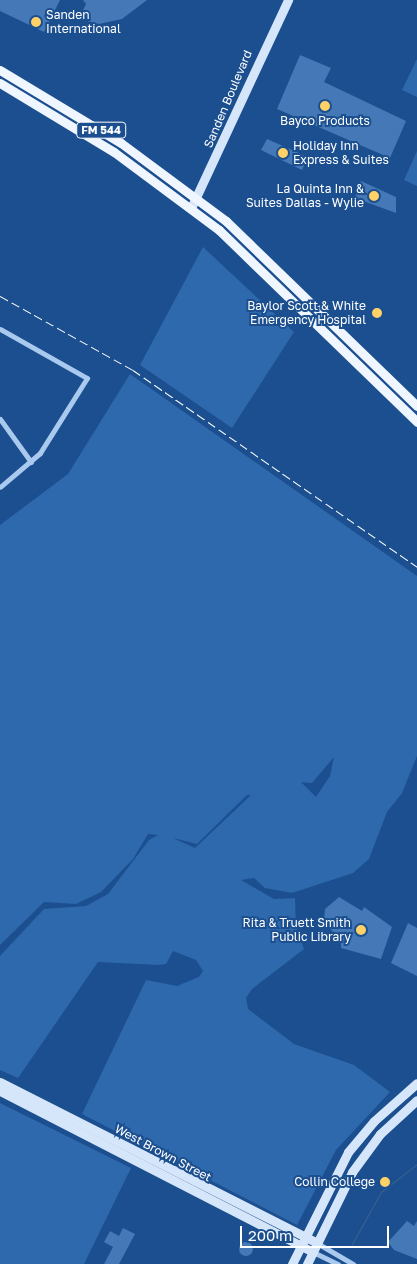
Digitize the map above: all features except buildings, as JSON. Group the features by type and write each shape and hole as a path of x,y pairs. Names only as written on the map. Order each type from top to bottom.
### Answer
{"main road":[{"name":"Sanden Boulevard","path":"191,208 288,0"},
{"name":"FM 544","path":"0,70 120,143 197,198 290,280 417,406"},
{"name":"FM 544","path":"0,83 114,152 191,208 286,291 417,422"},
{"path":"22,95 27,85"},
{"path":"379,384 387,376"},
{"name":"West Brown Street","path":"0,1082 315,1248"},
{"path":"292,1264 348,1152 404,1093 417,1084"},
{"name":"West Brown Street","path":"0,1091 184,1186 303,1241"},
{"path":"307,1264 356,1165 380,1134 415,1102 404,1093"},
{"path":"184,1186 212,1193"}],"street":[{"path":"0,329 87,378 58,431 31,462 0,487"},
{"path":"0,419 31,462"},
{"path":"315,1248 338,1264"},
{"path":"315,1248 353,1264"}],"shaded area":[{"path":"417,59 417,97 402,90"},
{"path":"417,151 417,186 404,180"},
{"path":"203,247 294,332 232,428 140,365"},
{"path":"130,374 417,576 417,756 402,793 387,812 369,859 353,873 292,893 265,888 254,878 241,880 274,899 295,898 296,927 304,949 252,989 246,998 248,1009 294,1044 354,1065 390,1092 336,1150 297,1225 82,1114 146,980 177,986 199,977 203,971 196,960 173,951 166,964 98,962 18,1078 0,1070 0,956 44,909 86,906 108,894 149,840 158,835 148,834 133,859 101,892 76,904 44,902 0,945 0,525 68,474","holes":["334,757 330,776 316,797 301,782 312,783","247,795 251,795 195,848 173,838 197,844"]},
{"path":"0,1103 131,1168 84,1264 0,1264"}],"waterway":[{"path":"352,1244 381,1192 417,1164"}],"railway":[{"path":"0,296 133,370 417,567"}],"place":[{"name":"Sanden International","path":"36,22"},
{"name":"Bayco Products","path":"325,106"},
{"name":"Holiday Inn Express & Suites","path":"283,153"},
{"name":"La Quinta Inn & Suites Dallas - Wylie","path":"374,196"},
{"name":"Baylor Scott & White Emergency Hospital","path":"377,313"},
{"name":"Rita & Truett Smith Public Library","path":"361,930"},
{"name":"Collin College","path":"385,1182"}]}
